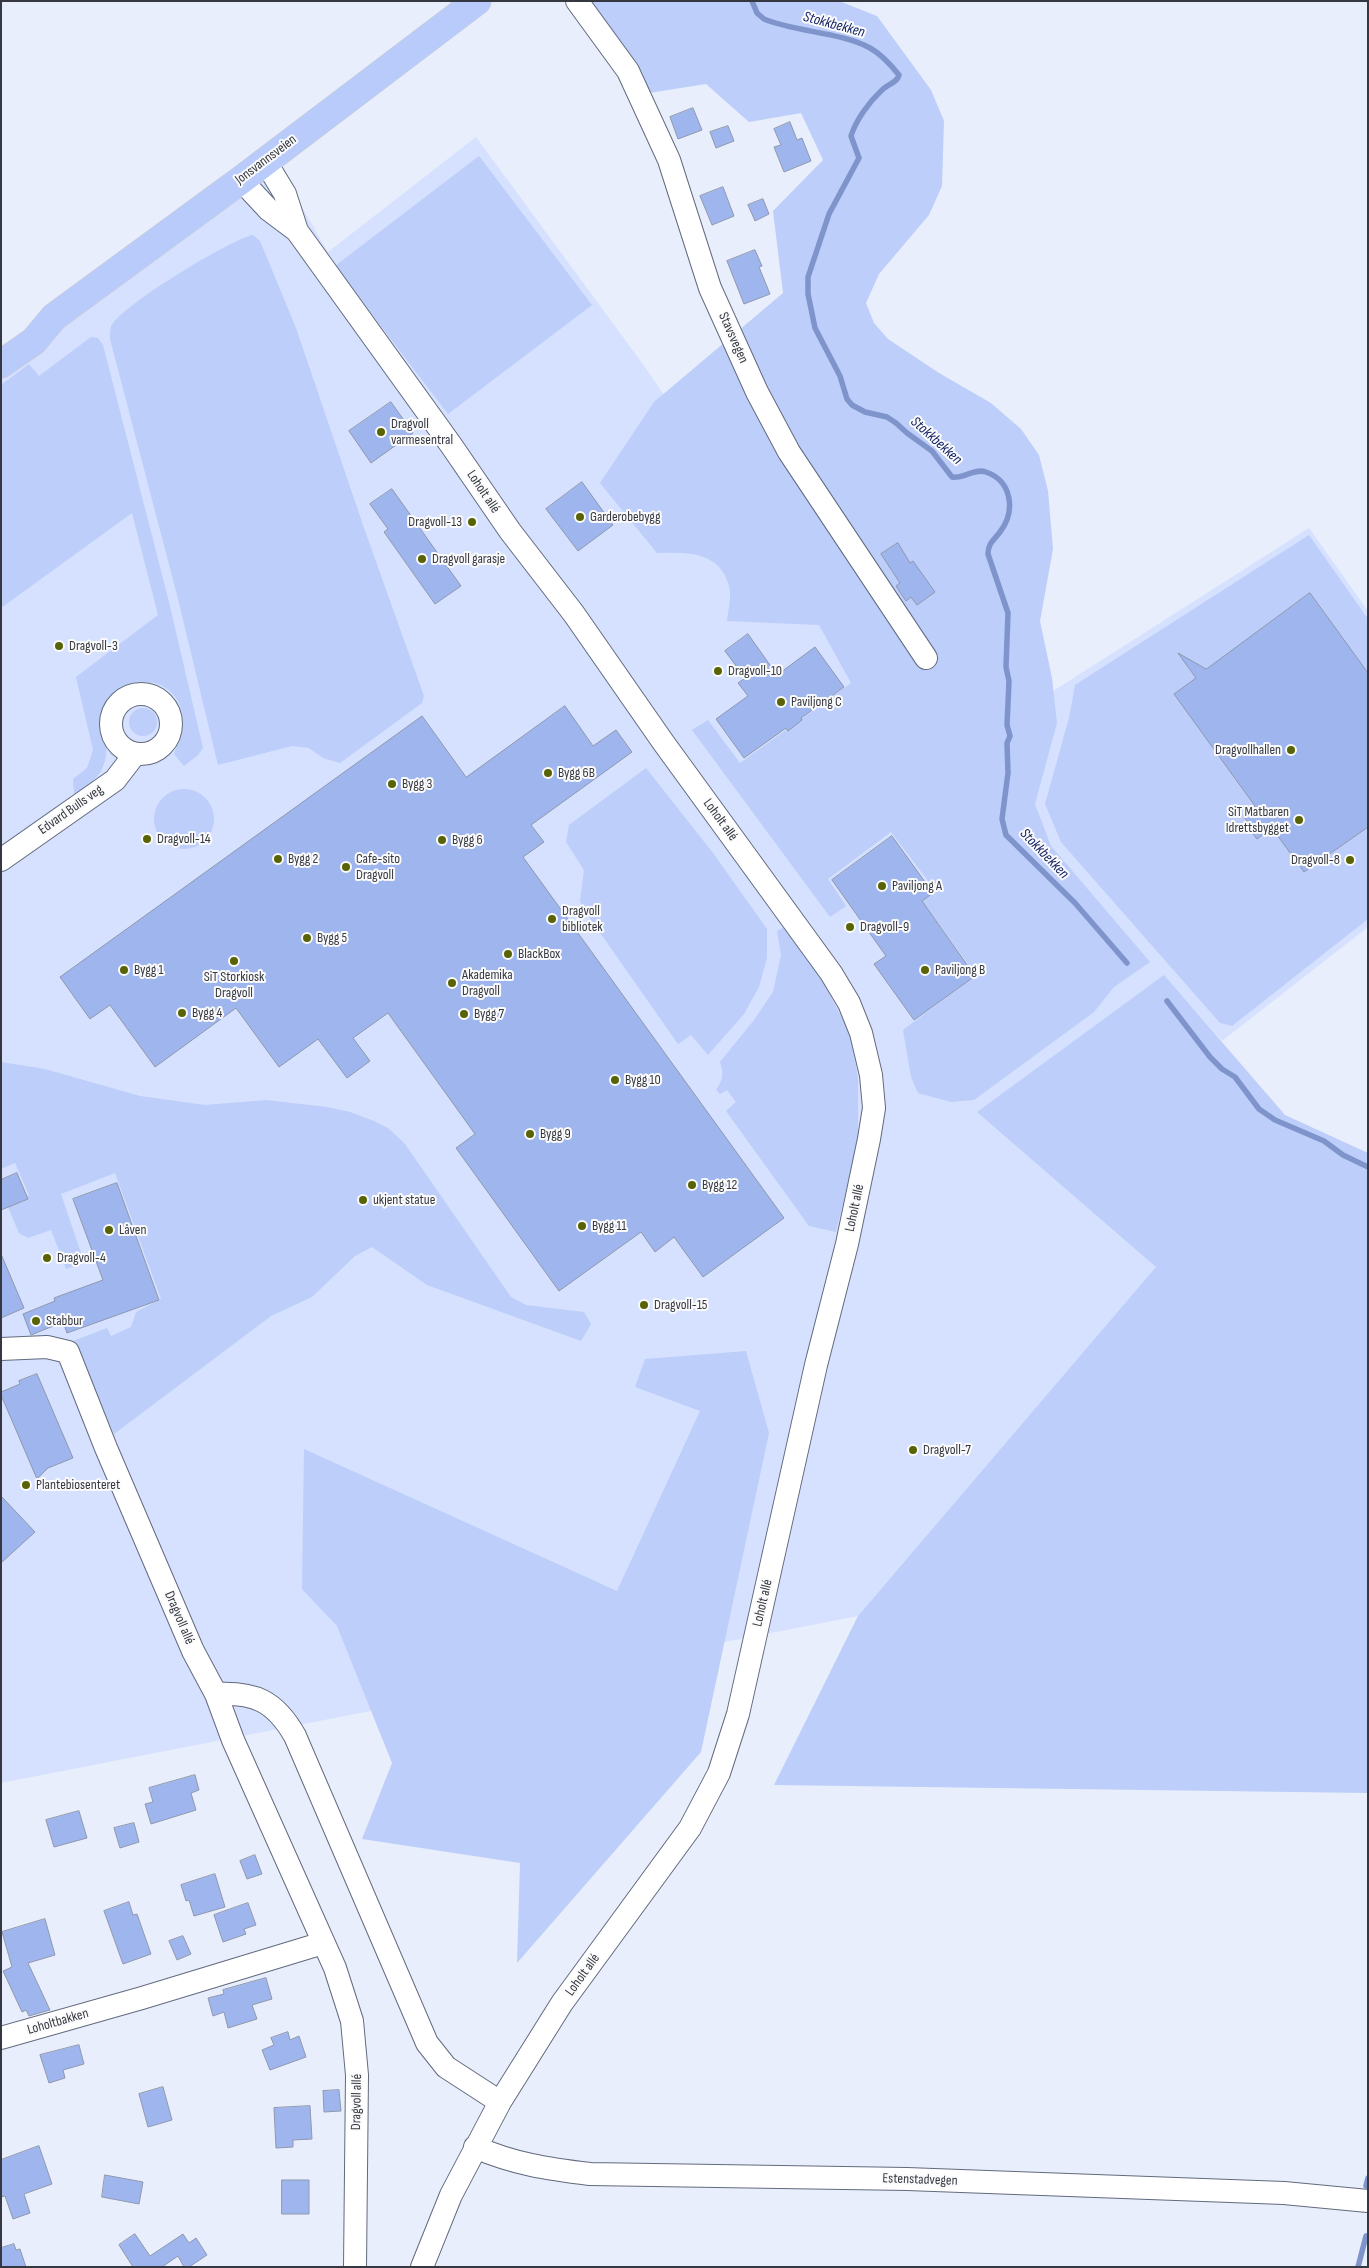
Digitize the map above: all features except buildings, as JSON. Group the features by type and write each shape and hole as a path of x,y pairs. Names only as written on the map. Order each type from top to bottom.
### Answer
{"main road":[{"name":"Jonsvannsveien","path":"1,364 34,341 54,317 241,180 476,1"},
{"name":"Jonsvannsveien","path":"1,345 26,327 54,317"}],"street":[{"name":"Stavsvegen","path":"577,1 628,70 665,151 710,288 757,392 789,452 926,658"},
{"name":"Loholt allé","path":"265,161 285,194 297,231"},
{"name":"Loholt allé","path":"241,180 269,210 297,231 451,445 510,531 574,614 663,742 831,973 855,1017 861,1033 871,1075 874,1108 870,1138 847,1244 816,1365 738,1714 719,1773 690,1828 562,2003 500,2102 451,2195 422,2267"},
{"name":"Edvard Bulls veg","path":"1,860 115,780 135,754"},
{"name":"Dragvoll allé","path":"1,1349 47,1346 68,1352 106,1448 189,1642 216,1694 233,1740 344,1995 352,2021 358,2075 355,2267"},
{"path":"216,1694 234,1693 251,1696 265,1702 275,1709 289,1726 427,2043 446,2067 500,2102"},
{"name":"Loholtbakken","path":"1,2038 142,1998 323,1943"},
{"name":"Estenstadvegen","path":"475,2147 514,2162 539,2168 590,2174 906,2179 1292,2194 1368,2201"}],"shaded area":[{"path":"589,1 839,1 877,16 931,90 944,121 942,186 929,215 879,274 866,303 874,323 888,339 939,373 991,403 1021,429 1039,455 1048,491 1053,549 1040,621 1052,678 1057,723 1035,804 1051,846 1150,962 1114,987 1094,1012 974,1100 951,1102 918,1093 911,1077 903,1030 976,975 934,917 925,923 914,907 935,890 891,832 828,879 846,906 830,917 692,730 708,720 740,763 851,683 819,625 727,621 730,590 725,574 718,566 701,556 680,553 657,553 600,483 654,402 783,293 773,211 823,160 801,113 749,122 706,84 649,93"},
{"path":"476,137 642,363 926,772 1309,528 1368,611 1368,927 1222,1041 1164,976 978,1112 1157,1267 858,1616 1,1783 1,355 265,161 293,192 328,252"},
{"path":"479,156 592,305 448,414 335,266"},
{"path":"253,235 260,241 296,328 424,696 422,703 340,763 323,758 309,748 292,746 218,765 178,599 110,339 111,327 133,305 176,275 222,248"},
{"path":"91,337 98,338 103,345 169,602 203,748 198,755 184,766 174,754 183,725 183,716 178,701 168,689 161,685 142,682 129,683 120,688 110,698 105,708 106,758 102,769 93,780 74,794 73,779 87,768 93,750 76,677 158,615 132,513 1,608 1,385 29,364 39,376"},
{"path":"1309,535 1368,619 1368,919 1232,1026 1220,1023 1061,842 1045,804 1069,718 1075,685"},
{"path":"143,708 153,712 157,722 153,732 143,736 133,732 129,722 133,712"},
{"path":"646,768 713,853 767,929 767,958 759,987 744,1014 708,1055 691,1035 678,1044 582,907 580,901 584,870 566,842 569,825"},
{"path":"184,789 200,794 205,798 209,803 214,819 209,835 205,840 200,844 184,849 168,844 163,840 159,835 154,819 159,803 163,798 168,794"},
{"path":"785,927 824,984 850,1033 858,1078 858,1141 836,1232 809,1226 726,1111 736,1102 727,1090 720,1094 716,1090 722,1077 720,1062 754,1020 773,992 781,955 777,931"},
{"path":"1164,975 1285,1115 1368,1153 1368,1793 774,1785 858,1616 1156,1267 977,1112"},
{"path":"1,1062 45,1069 140,1096 205,1105 266,1100 327,1107 350,1112 374,1121 388,1128 405,1144 511,1297 526,1305 584,1312 591,1324 581,1341 427,1285 372,1247 355,1256 312,1297 271,1316 114,1434 73,1341 107,1328 111,1336 131,1327 136,1312 161,1299 115,1173 61,1194 82,1256 78,1257 80,1264 66,1269 51,1230 28,1238 19,1233 8,1207 29,1195 15,1163 1,1169"},
{"path":"746,1351 769,1433 701,1752 517,1963 520,1863 362,1839 392,1763 337,1626 302,1589 304,1449 617,1591 700,1411 635,1387 645,1359"}],"waterway":[{"name":"Stokkbekken","path":"752,1 757,13 764,19 790,27 832,35 870,48 886,60 899,75 896,80 872,100 856,124 851,136 859,158 829,214 808,277 808,294 815,328 840,376 847,399 852,405 865,412 887,417 896,423 932,451 952,477 982,471 995,476 1006,489 1009,498 1008,515 1005,524 990,544 988,550 1008,613 1006,667 1009,681 1007,725 1010,736 1007,743 1008,773 1002,819 1006,835 1075,903 1127,963"},
{"path":"1167,1001 1210,1057 1222,1069 1235,1077 1259,1109 1275,1120 1324,1141 1343,1155 1368,1167"},
{"path":"1366,2186 1368,2178"},
{"path":"1358,2267 1366,2236"}],"place":[{"name":"Dragvoll varmesentral","path":"381,432"},
{"name":"Garderobebygg","path":"580,517"},
{"name":"Dragvoll-13","path":"472,522"},
{"name":"Dragvoll garasje","path":"422,559"},
{"name":"Dragvoll-3","path":"59,646"},
{"name":"Dragvoll-10","path":"718,671"},
{"name":"Paviljong C","path":"781,702"},
{"name":"Dragvollhallen","path":"1291,750"},
{"name":"Bygg 6B","path":"548,773"},
{"name":"Bygg 3","path":"392,784"},
{"name":"SiT Matbaren Idrettsbygget","path":"1299,820"},
{"name":"Dragvoll-14","path":"147,839"},
{"name":"Bygg 6","path":"442,840"},
{"name":"Bygg 2","path":"278,859"},
{"name":"Dragvoll-8","path":"1350,860"},
{"name":"Cafe-sito Dragvoll","path":"346,867"},
{"name":"Paviljong A","path":"882,886"},
{"name":"Dragvoll bibliotek","path":"552,919"},
{"name":"Dragvoll-9","path":"850,927"},
{"name":"Bygg 5","path":"307,938"},
{"name":"BlackBox","path":"508,954"},
{"name":"SiT Storkiosk Dragvoll","path":"234,961"},
{"name":"Bygg 1","path":"124,970"},
{"name":"Paviljong B","path":"925,970"},
{"name":"Akademika Dragvoll","path":"452,983"},
{"name":"Bygg 4","path":"182,1013"},
{"name":"Bygg 7","path":"464,1014"},
{"name":"Bygg 10","path":"615,1080"},
{"name":"Bygg 9","path":"530,1134"},
{"name":"Bygg 12","path":"692,1185"},
{"name":"ukjent statue","path":"363,1200"},
{"name":"Bygg 11","path":"582,1226"},
{"name":"Låven","path":"109,1230"},
{"name":"Dragvoll-4","path":"47,1258"},
{"name":"Dragvoll-15","path":"644,1305"},
{"name":"Stabbur","path":"36,1321"},
{"name":"Dragvoll-7","path":"913,1450"},
{"name":"Plantebiosenteret","path":"26,1485"}]}
